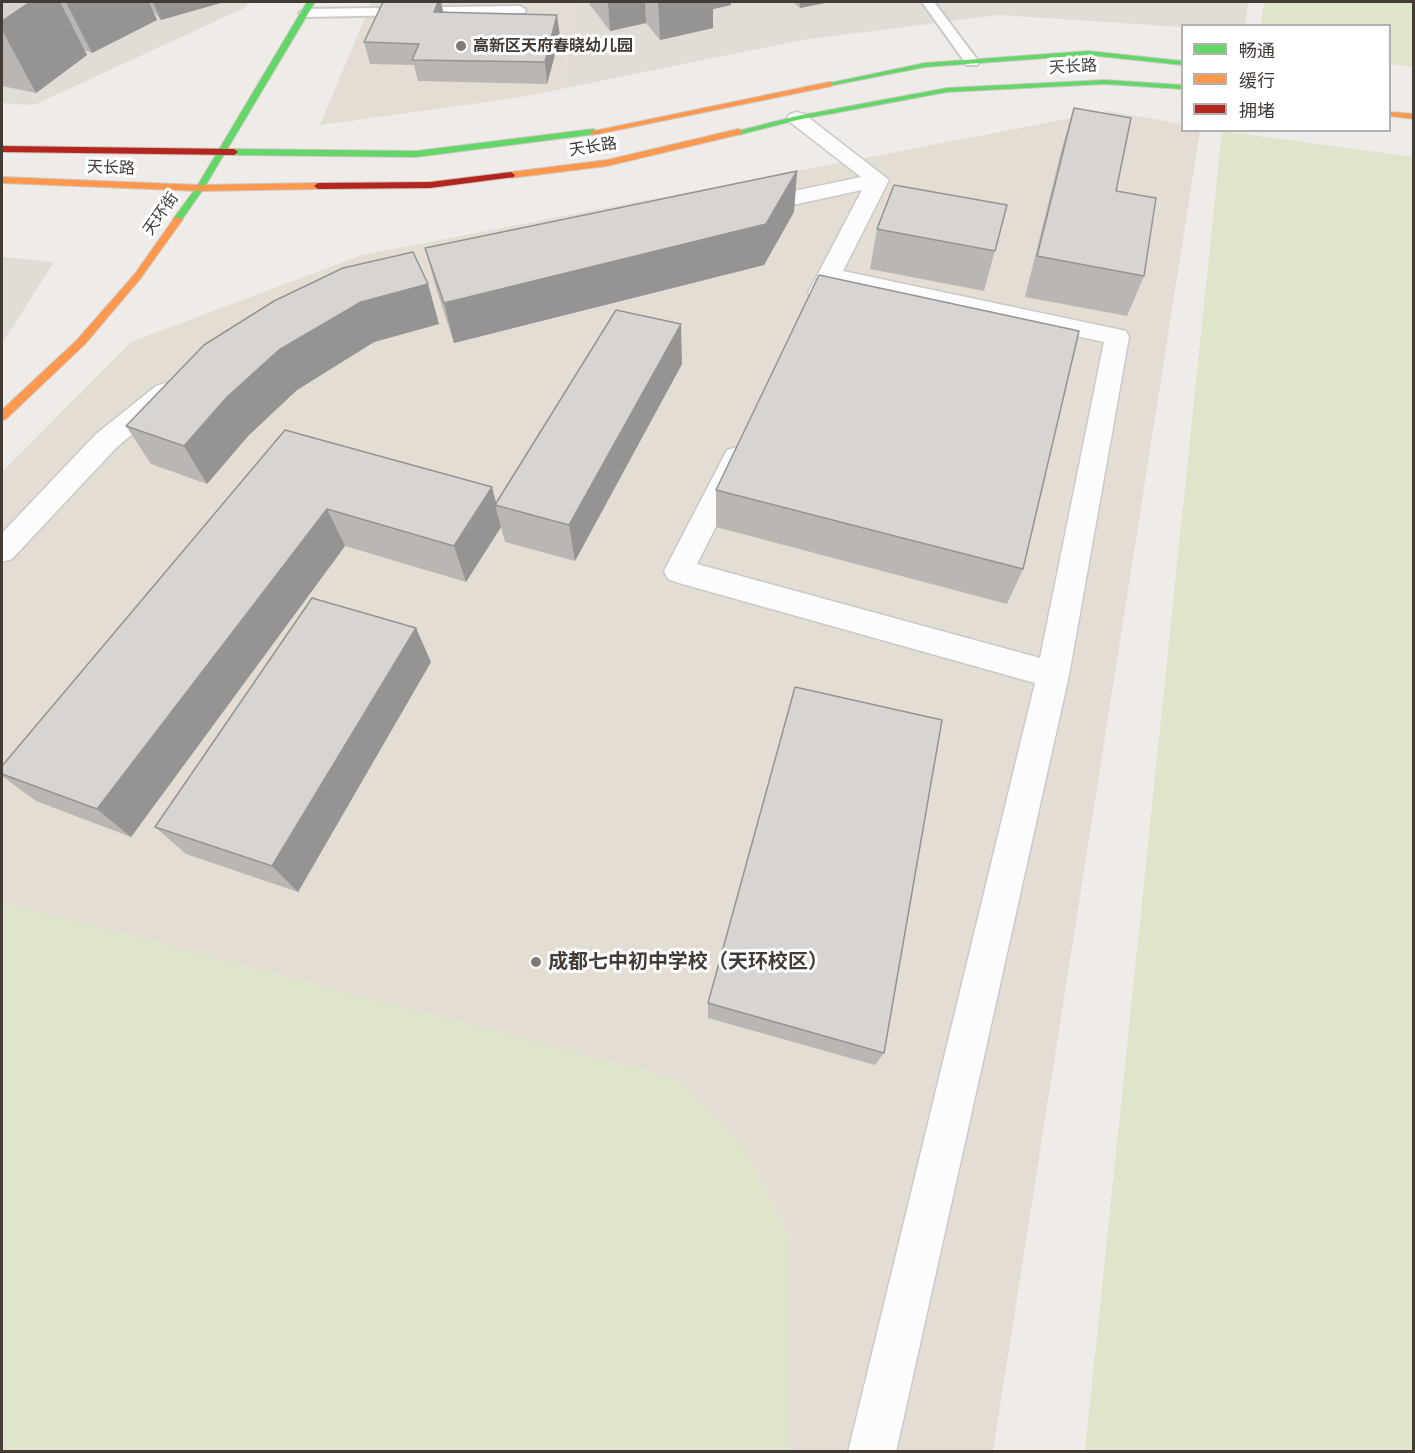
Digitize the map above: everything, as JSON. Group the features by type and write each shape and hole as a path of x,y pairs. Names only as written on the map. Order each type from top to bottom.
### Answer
{"street":[{"name":"天环街","path":"2,417 81,342 137,277 200,188 308,7"},
{"name":"天长路","path":"2,149 416,154 577,135 925,65 1088,53 1181,63"},
{"name":"天长路","path":"2,180 200,188 430,185 607,163 797,118 947,90 1105,82 1181,87"},
{"path":"1391,114 1413,117"},
{"path":"797,118 878,180"},
{"path":"726,213 878,180"},
{"path":"808,317 878,180"},
{"path":"830,275 1117,337 1053,675 872,1452"},
{"path":"2,551 105,441 186,374"},
{"path":"749,434 679,571 1053,675"}],"lane":[{"path":"928,2 972,62"},
{"path":"308,7 520,10"}],"shaded area":[{"path":"2,2 250,2 244,8 34,105 2,103"},
{"path":"570,2 1248,2 1245,24 1181,24 1181,27 999,15 802,40 566,88"},
{"name":"高新区天府春晓幼儿园","path":"570,2 566,88 516,98 320,125 371,3"},
{"name":"成都七中初中学校（天环校区）","path":"1108,111 1181,124 1181,132 1200,132 993,1451 2,1452 2,472 131,342 362,255"},
{"path":"2,257 54,262 2,344"}],"green space":[{"path":"1264,2 1413,2 1413,67 1391,64 1391,24 1261,24"},
{"path":"1222,132 1413,157 1413,1451 1085,1451"},
{"path":"2,902 677,1079 742,1145 790,1239 789,1451 2,1451"}],"building":[{"path":"2,2 30,2 2,21"},
{"path":"383,2 438,2 434,12 557,15 545,62 412,60 419,44 364,42"},
{"path":"1074,108 1131,118 1116,191 1156,198 1144,276 1037,256"},
{"path":"797,171 766,224 444,303 425,248"},
{"path":"894,185 1007,205 995,251 877,229"},
{"path":"413,252 428,284 361,302 279,350 227,397 184,446 126,426 204,345 274,301 343,268"},
{"path":"819,275 1079,331 1023,569 716,490"},
{"path":"616,310 681,324 569,525 495,505"},
{"path":"285,430 492,487 454,546 327,509 97,809 2,774 2,766"},
{"path":"312,598 416,628 272,866 155,827"},
{"path":"795,687 942,720 884,1053 708,1003"}],"traffic: fast":[{"path":"178,219 200,188 311,2"},
{"path":"829,84 925,65 1088,53 1181,63"},
{"path":"738,132 797,118 947,90 1105,82 1181,87"},
{"path":"234,152 416,154 593,132"}],"traffic: slow":[{"path":"593,132 829,84"},
{"path":"1391,114 1414,117"},
{"path":"511,175 607,163 738,132"},
{"path":"2,180 200,188 318,186"},
{"path":"2,416 81,342 137,277 178,219"}],"traffic: jam":[{"path":"2,149 234,152"},
{"path":"318,186 430,185 511,175"}],"place":[{"name":"高新区天府春晓幼儿园","path":"461,46"},
{"name":"成都七中初中学校（天环校区）","path":"536,962"}]}
